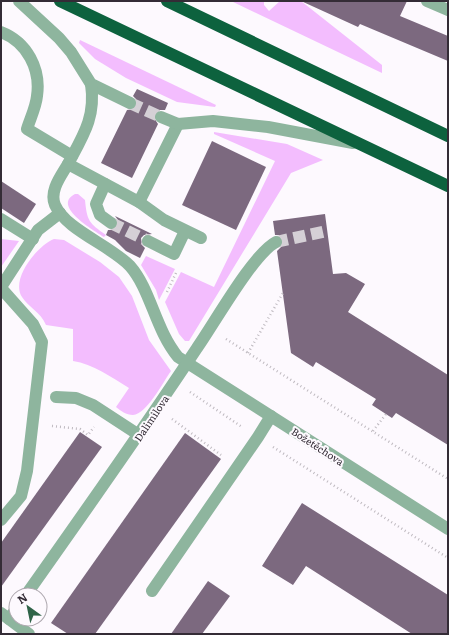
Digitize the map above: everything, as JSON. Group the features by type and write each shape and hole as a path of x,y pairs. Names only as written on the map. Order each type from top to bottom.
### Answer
{"highway":[{"path":"60,1 448,186"},
{"path":"166,1 448,136"}],"street":[{"path":"1,520 21,496 27,471 42,342 33,324 1,288 38,230 60,213 53,198 54,189 90,118 93,97 91,84 71,52 59,38 19,1"},
{"path":"427,2 448,10"},
{"path":"1,32 16,40 25,49 37,72 37,97 27,129 105,184 139,202 164,220 201,238"},
{"path":"91,84 130,103"},
{"path":"161,117 178,124 213,121 268,127 361,144"},
{"path":"139,202 178,124"},
{"path":"105,184 96,204 100,215 111,223"},
{"name":"Božetěchova","path":"60,213 71,224 117,254 131,268 145,292 166,341 178,357 448,529"},
{"path":"1,219 33,239"},
{"path":"148,241 174,254 185,231"},
{"name":"Dalimilova","path":"32,587 139,435 266,247 276,242"},
{"path":"56,397 76,398 93,404 139,435"},
{"path":"152,591 271,416"}],"path":[{"path":"166,295 178,269 174,254"},
{"path":"248,353 283,293"},
{"path":"210,329 448,479"},
{"path":"200,399 448,558"},
{"path":"373,431 386,414"},
{"path":"169,417 236,466"},
{"path":"32,423 80,429 88,435 91,431"}],"shaded area":[{"path":"231,1 264,1 264,5 269,11 280,1 301,1 382,65 382,73"},
{"path":"80,40 216,105 215,107 177,102 126,78 95,59 79,43"},
{"path":"214,132 287,144 323,160 291,173 189,341 185,341 179,334 165,302 181,272 214,287 275,161 214,134"},
{"path":"75,194 78,194 85,200 90,221 106,235 104,237 77,218 71,211 68,205 69,199"},
{"path":"1,239 19,241 1,267"},
{"path":"54,239 64,240 100,262 119,277 132,296 149,340 171,371 149,404 138,413 133,415 128,414 116,407 129,388 95,368 73,361 73,329 46,325 41,316 22,297 19,290 23,272 34,255 48,242"},
{"path":"146,256 175,269 159,300 156,290 141,265"}],"building":[{"path":"301,1 407,1 400,16 448,36 448,61 360,24 358,27"},
{"path":"137,89 168,103 165,110 160,110 154,114 154,118 158,124 132,178 101,163 127,110 134,109 137,106 136,99 133,96"},
{"path":"212,141 266,167 236,230 182,205"},
{"path":"1,181 36,204 24,223 1,208"},
{"path":"325,214 333,274 346,273 365,284 348,312 448,375 448,445 396,413 392,418 372,405 376,399 316,362 313,367 291,353 277,251 283,245 283,241 279,235 275,235 273,221"},
{"path":"115,216 152,234 144,235 141,238 142,245 145,248 140,258 126,251 115,240 106,235 108,230 114,230 117,227 118,220"},
{"path":"80,432 102,447 1,587 1,543"},
{"path":"185,433 221,459 95,634 68,634 51,623"},
{"path":"302,503 448,595 448,634 412,634 306,566 293,585 262,566"},
{"path":"208,581 230,596 202,634 171,634"}],"tunnel":[{"path":"130,103 161,117"},
{"path":"111,223 148,241"},
{"path":"276,242 327,231"}]}
